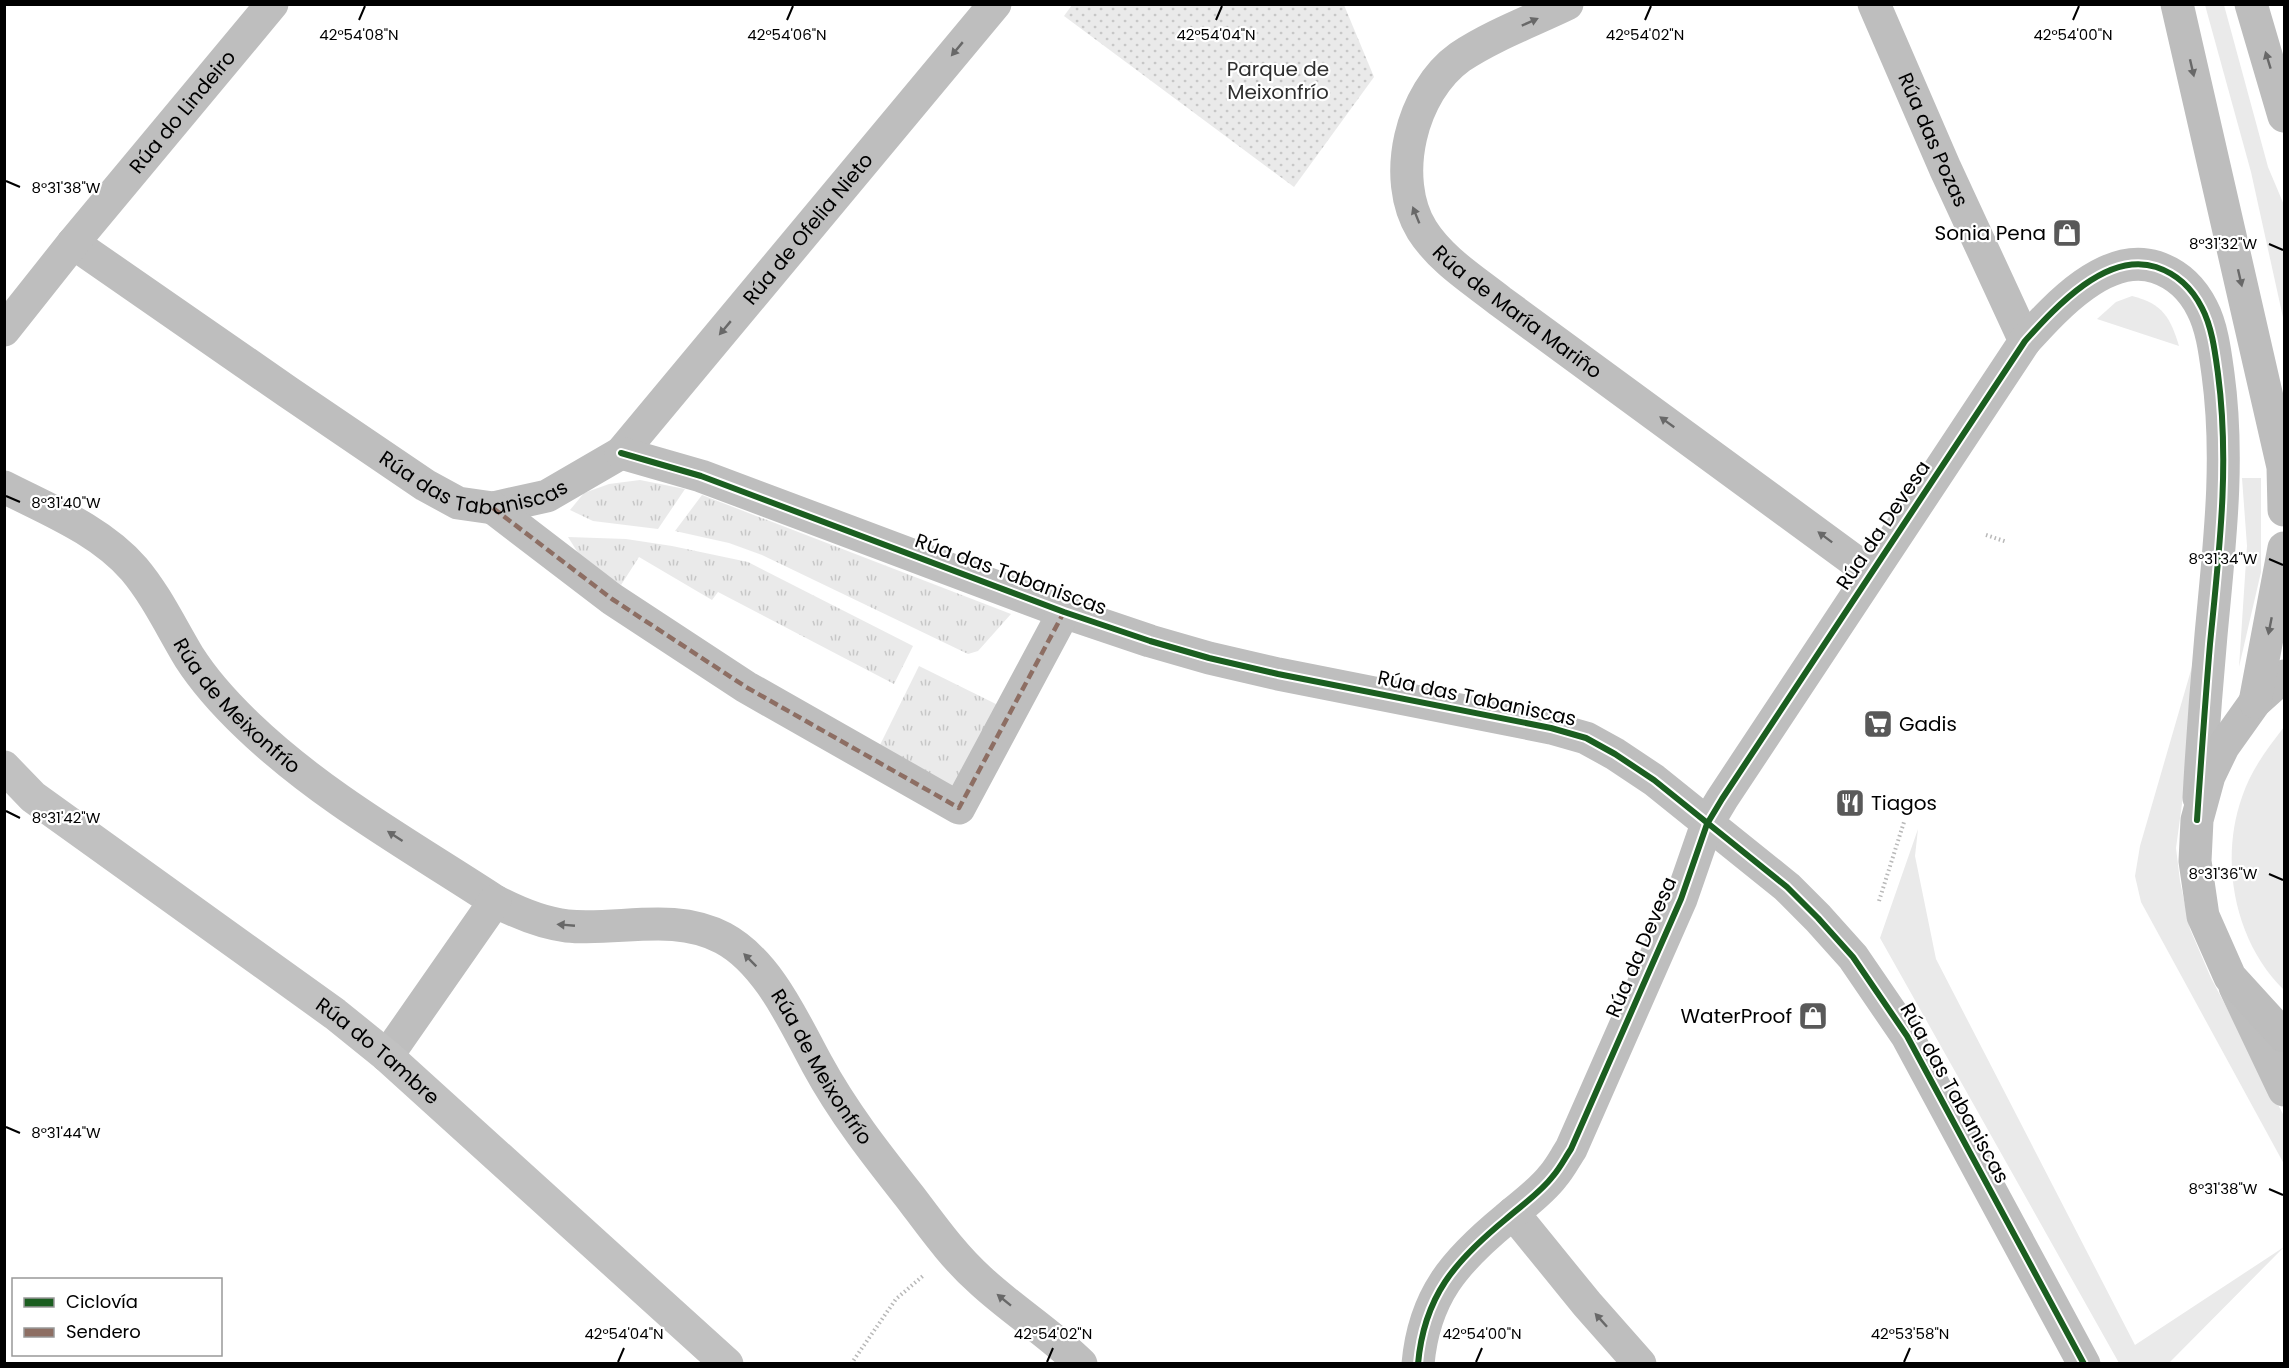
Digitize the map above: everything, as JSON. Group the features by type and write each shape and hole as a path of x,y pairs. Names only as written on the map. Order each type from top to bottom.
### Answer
{"main road":[{"path":"2177,4 2283,467 2284,510"},
{"path":"2251,4 2284,116"},
{"path":"2255,702 2284,548"},
{"path":"2284,676 2255,702 2223,747 2209,776 2197,820 2195,861 2203,916 2230,977 2284,1036"},
{"name":"Rúa do Tambre","path":"4,767 33,797 335,1014 387,1056 727,1364"}],"street":[{"name":"Rúa do Lindeiro","path":"4,330 73,243 272,4"},
{"name":"Rúa de Ofelia Nieto","path":"621,453 995,4"},
{"name":"Rúa de María Mariño","path":"1567,4 1493,38 1459,58 1434,83 1416,118 1406,156 1408,194 1422,229 1442,256 1500,301 1871,573"},
{"name":"Rúa das Pozas","path":"1874,4 1945,168 2025,341"},
{"name":"Rúa das Tabaniscas","path":"73,243 425,484 458,503 493,508 547,496 621,453 701,476 1064,612 1209,658 1278,674 1551,728 1586,738 1615,754 1689,807 1786,887 1853,957 1907,1036 2084,1364"},
{"name":"Rúa da Devesa","path":"1418,1364 1420,1338 1427,1315 1437,1293 1456,1266 1490,1232 1537,1194 1554,1175 1570,1149 1681,899 1707,824 1722,799 2025,341 2051,312 2079,288 2126,265 2151,266 2175,276 2194,294 2203,310 2213,342 2223,407 2225,465 2222,524 2197,820"},
{"name":"Rúa de Meixonfrío","path":"4,487 91,533 111,547 133,568 202,676 239,717 276,752 320,787 495,901 522,915 570,926 650,923 702,930 724,939 743,953 763,973 781,999 830,1088 861,1135 952,1251 981,1282 1081,1364"},
{"path":"493,508 612,599 737,680 959,808 1064,612"},
{"path":"387,1056 495,901"},
{"path":"2230,977 2284,1090"},
{"path":"1513,1213 1587,1304 1640,1364"}],"path":[{"path":"1986,535 2007,542"},
{"path":"1879,901 1904,822"},
{"path":"851,1364 896,1299 952,1251"}],"green space":[{"name":"Parque de Meixonfrío","path":"1072,5 1344,5 1374,77 1294,187 1064,16"},
{"path":"2205,5 2224,5 2268,167 2284,205 2284,322 2251,172"},
{"path":"2132,296 2151,303 2164,313 2179,346 2097,319 2116,302"},
{"path":"2242,478 2261,478 2261,572 2239,667 2247,546"},
{"path":"640,480 685,489 658,529 593,521 570,510 584,493 609,484"},
{"path":"702,495 1011,614 978,651 968,654 762,555 729,543 675,531"},
{"path":"568,537 626,539 748,562 913,646 894,684 718,592 712,600 639,557 621,585 580,556"},
{"path":"2198,646 2186,774 2176,848 2180,881 2190,929 2211,978 2284,1116 2284,1164 2141,902 2135,876 2140,846"},
{"path":"919,666 1002,707 960,790 878,749"},
{"path":"2284,727 2284,990 2267,971 2243,925 2232,874 2232,848 2235,822 2246,787 2260,760"},
{"path":"1918,829 1915,856 1936,959 2135,1345 2284,1247 2169,1363 2119,1363 1880,938"}],"marked path":[{"path":"493,508 612,599 746,687 959,808 1064,612"}],"cycle path":[{"path":"1418,1364 1427,1319 1435,1299 1457,1265 1488,1234 1548,1182 1571,1149 1681,899 1707,824 1722,799 2025,341 2051,313 2083,286 2119,267 2137,264 2156,267 2171,274 2194,294 2208,323 2218,374 2223,442 2222,509 2197,820"},
{"path":"621,453 701,476 1064,612 1150,641 1278,674 1551,728 1586,738 1615,754 1654,780 1787,887 1853,957 1907,1036 2084,1364"}],"place":[{"name":"Sonia Pena","path":"2067,233"},
{"name":"Gadis","path":"1878,724"},
{"name":"Tiagos","path":"1850,803"},
{"name":"WaterProof","path":"1813,1016"}]}
